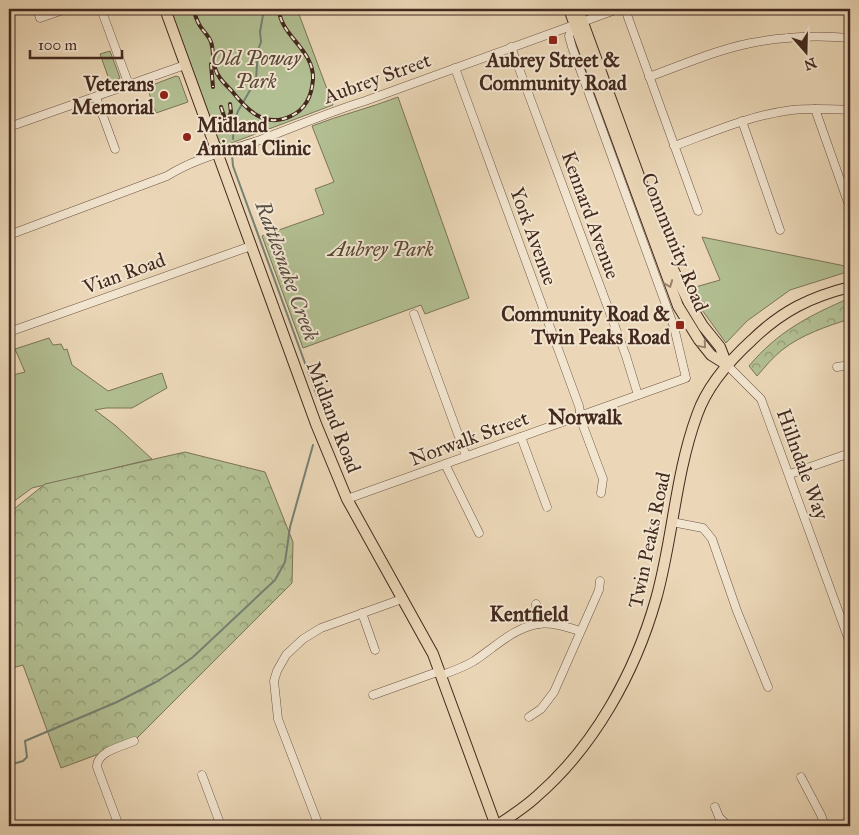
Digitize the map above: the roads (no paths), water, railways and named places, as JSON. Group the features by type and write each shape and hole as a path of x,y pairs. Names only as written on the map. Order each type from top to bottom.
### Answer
{"main road":[{"name":"Midland Road","path":"165,9 316,424 347,499 431,651 441,673 495,826"},
{"name":"Community Road","path":"569,9 579,23 673,269 689,303 703,326 720,347 727,365"},
{"name":"Community Road","path":"578,9 579,23"},
{"name":"Twin Peaks Road","path":"495,826 536,797 554,779 586,741 620,689 640,646 656,600 686,452 697,414 705,397 736,354 771,322 821,295 850,286"},
{"path":"487,826 495,826"}],"street":[{"path":"37,9 40,18 66,9"},
{"path":"101,9 129,85"},
{"name":"Aubrey Street","path":"9,235 167,176 184,166 618,9"},
{"path":"625,9 698,211"},
{"name":"Norwalk Street","path":"347,499 686,378 674,327 572,47 569,36 579,23"},
{"path":"649,77 751,43 807,37 850,38"},
{"name":"Kennard Avenue","path":"511,47 626,356 638,395"},
{"path":"9,127 185,65"},
{"name":"York Avenue","path":"455,68 579,406 582,423 603,479 601,493"},
{"path":"96,97 115,149"},
{"path":"674,146 742,121 768,114 815,109 850,110"},
{"path":"815,109 850,208"},
{"path":"742,121 780,230"},
{"name":"Vian Road","path":"9,332 251,246"},
{"path":"414,314 466,456"},
{"name":"Hillndale Way","path":"727,365 762,399 850,643"},
{"path":"837,367 850,365"},
{"path":"521,437 547,507"},
{"path":"790,474 850,452"},
{"path":"445,464 479,533"},
{"path":"672,522 702,528 712,539 737,611 768,687"},
{"path":"529,717 541,709 554,692 599,590 600,581"},
{"path":"319,826 278,719 274,681 277,671 286,655 303,639 321,628 402,599"},
{"path":"536,604 538,624"},
{"path":"362,613 376,650"},
{"path":"373,696 466,665 511,635 538,624 562,626 580,631"},
{"path":"119,826 98,767 98,762 99,758 106,753 134,741"},
{"path":"202,775 221,826"},
{"path":"801,777 825,826"},
{"path":"715,807 719,817 728,826"}],"waterway":[{"name":"Rattlesnake Creek","path":"233,139 234,122 238,111 256,80 264,9"},
{"name":"Rattlesnake Creek","path":"232,155 233,166 317,396"},
{"name":"Rattlesnake Creek","path":"9,765 23,761 27,757 25,741 117,702 175,670 193,657 275,580 285,562 290,527 313,445"}],"railway":[{"path":"193,9 199,24 211,42 214,65 219,77 249,110 256,115 272,120 291,116 301,110 310,96 313,79 312,68 308,59 285,27 279,9"},
{"path":"211,64 213,87"},
{"path":"228,120 231,112 230,104"},
{"path":"221,107 225,119"}],"place":[{"name":"Aubrey Street & Community Road","path":"553,40"},
{"name":"Veterans Memorial","path":"164,95"},
{"name":"Midland Animal Clinic","path":"187,137"},
{"name":"Community Road & Twin Peaks Road","path":"680,325"}],"district":[{"name":"Norwalk","path":"585,417"},
{"name":"Kentfield","path":"529,614"}],"park label":[{"name":"Old Poway Park","path":"256,70"},
{"name":"Aubrey Park","path":"381,249"}]}
